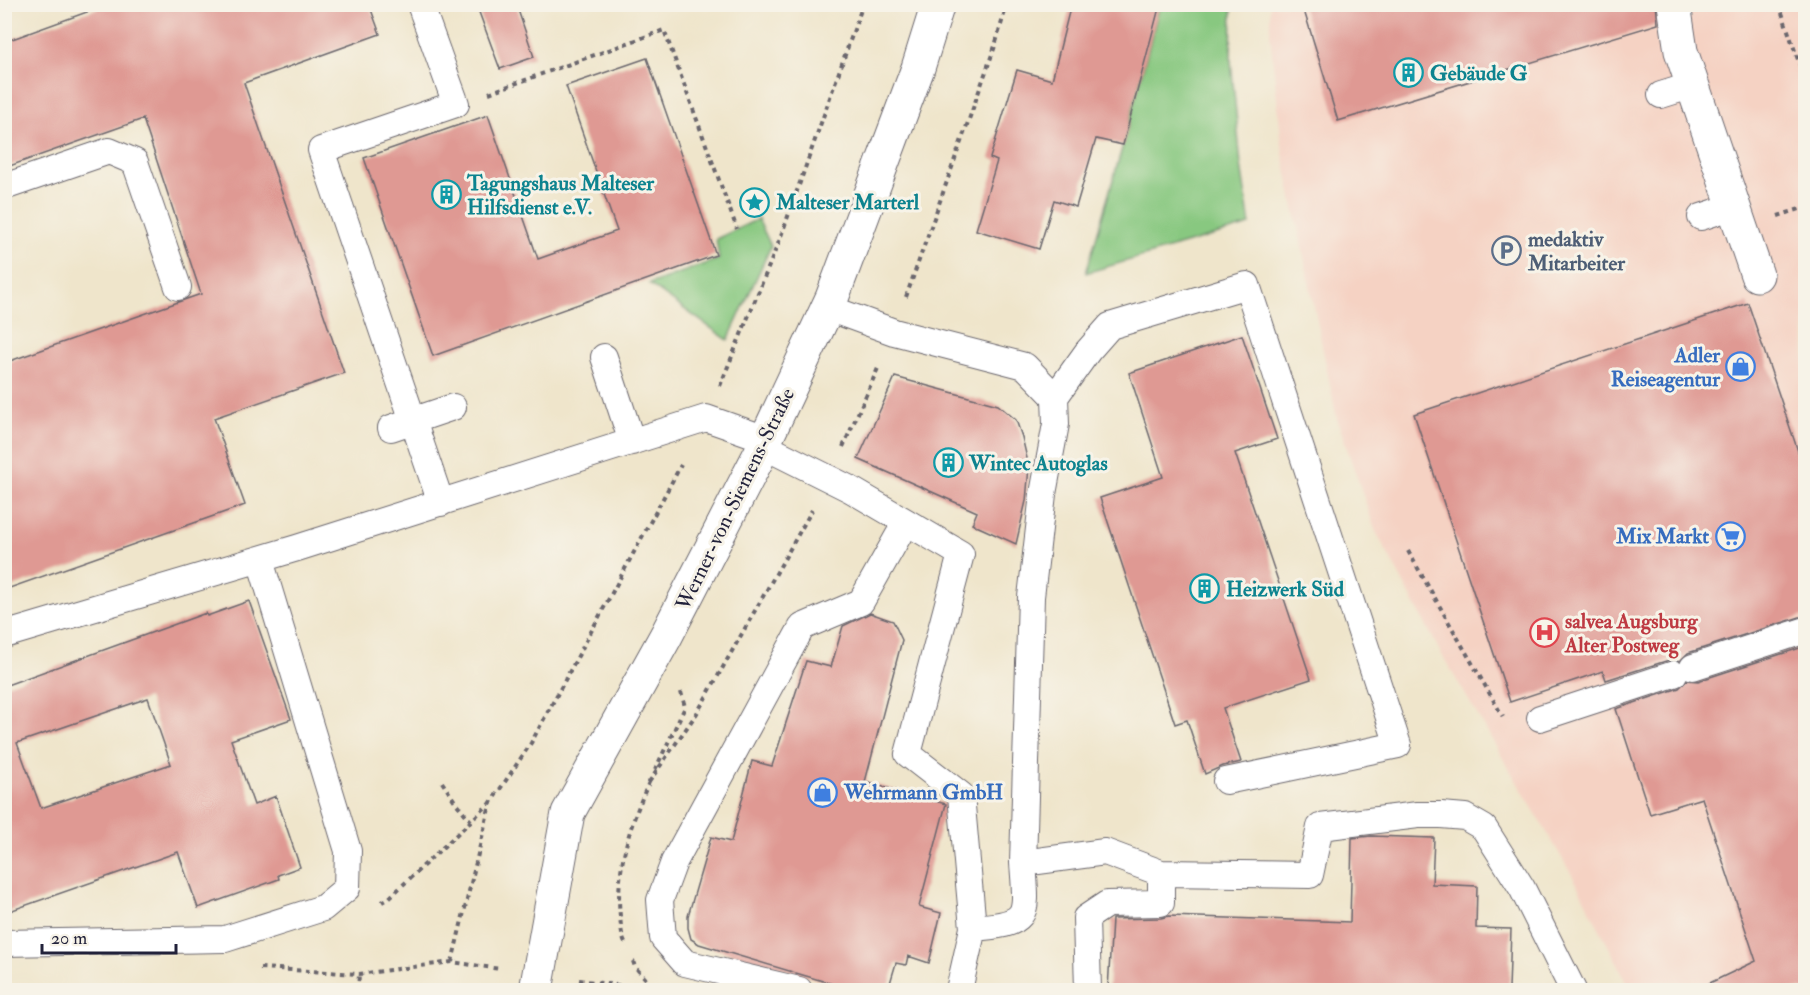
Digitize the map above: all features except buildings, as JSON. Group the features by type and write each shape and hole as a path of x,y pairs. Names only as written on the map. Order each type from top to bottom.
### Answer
{"street":[{"name":"Werner-von-Siemens-Straße","path":"536,990 568,813 666,636 765,443 828,308 918,68 938,4"},
{"path":"1674,4 1681,51 1757,275"}],"lane":[{"path":"420,4 456,104 321,150 402,424 455,504"},
{"path":"1661,95 1693,86"},
{"path":"4,187 109,151 135,162 178,287"},
{"path":"1701,217 1734,206"},
{"path":"974,928 1004,926 1017,919 1026,905 1023,863 1031,597 1043,494 1056,424 1055,397 1088,351 1110,326 1247,285 1398,745 1226,781"},
{"path":"828,308 894,332 1025,366 1055,397"},
{"path":"604,357 632,442"},
{"path":"402,424 453,407"},
{"path":"4,635 260,560 353,542 455,504 706,418 765,443 962,554 908,754 961,795 974,928 959,990"},
{"path":"799,990 685,963 663,938 660,900 674,862 802,627 861,602 906,522"},
{"path":"4,944 225,939 323,908 347,888 348,850 260,560"},
{"path":"1540,718 1806,630"},
{"path":"1023,863 1105,852 1161,873 1310,875 1320,827 1418,815 1465,817 1484,828 1522,888 1573,990"},
{"path":"1088,990 1086,918 1107,904 1161,903 1161,873"}],"path":[{"path":"452,962 490,804 531,743 706,418 780,239 863,4"},
{"path":"649,782 697,713 829,479 894,332 995,46 1007,4"},
{"path":"1779,4 1806,83"},
{"path":"456,104 664,30 737,229"},
{"path":"1408,551 1509,728 1540,718"},
{"path":"442,782 471,821"},
{"path":"358,990 359,974"}],"shaded area":[{"path":"1270,5 1805,5 1805,990 1631,990 1572,875 1442,655 1375,530 1337,419 1283,154 1270,34"}],"green space":[{"path":"1160,5 1232,5 1231,61 1241,165 1250,225 1086,273 1123,145"},
{"path":"758,219 771,246 728,340 649,284 719,259 716,239"}],"tram line":[{"path":"109,990 196,990"}],"place":[{"name":"Gebäude G","path":"1409,73"},
{"name":"Tagungshaus Malteser Hilfsdienst e.V.","path":"446,195"},
{"name":"Malteser Marterl","path":"755,202"},
{"name":"medaktiv Mitarbeiter","path":"1507,251"},
{"name":"Adler Reiseagentur","path":"1741,367"},
{"name":"Wintec Autoglas","path":"948,463"},
{"name":"Mix Markt","path":"1730,536"},
{"name":"Heizwerk Süd","path":"1205,589"},
{"name":"salvea Augsburg Alter Postweg","path":"1544,633"},
{"name":"Wehrmann GmbH","path":"823,792"}]}
